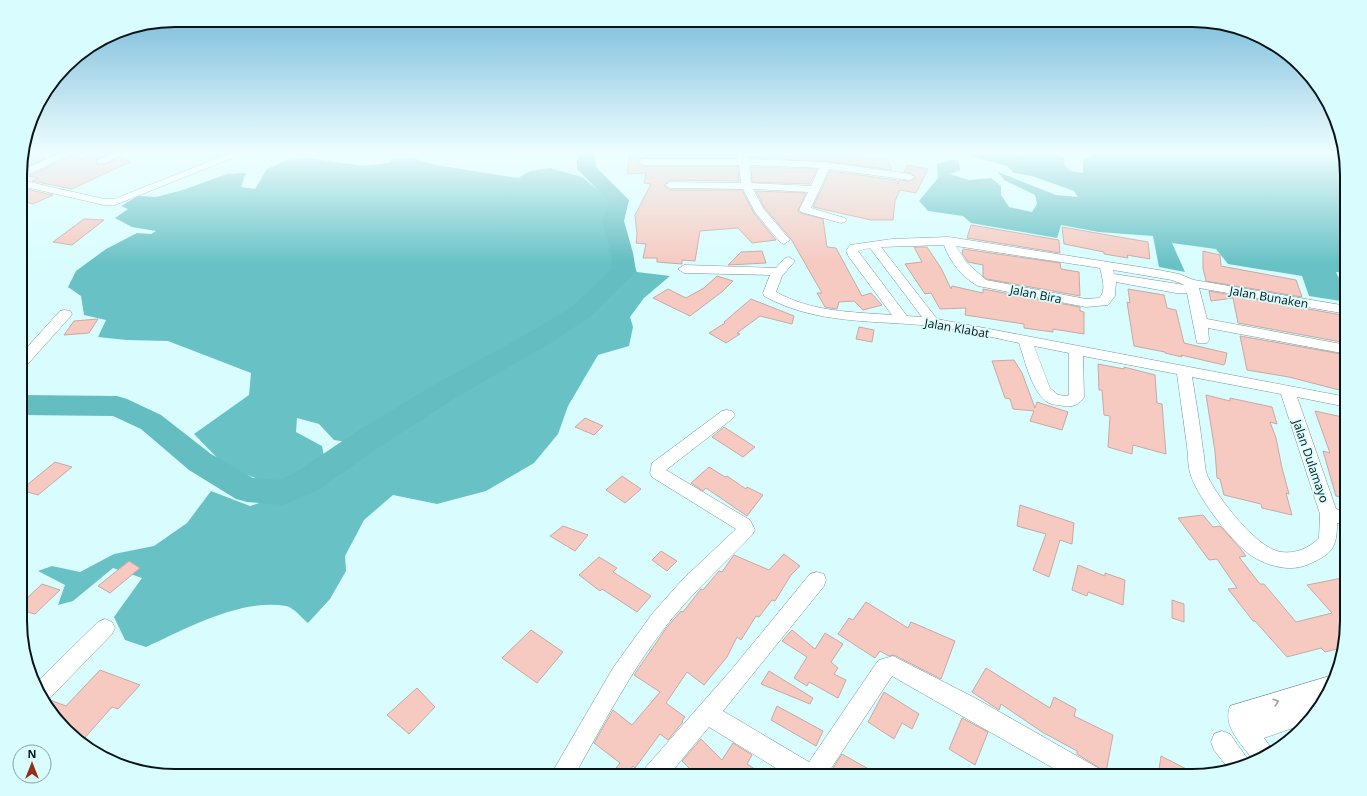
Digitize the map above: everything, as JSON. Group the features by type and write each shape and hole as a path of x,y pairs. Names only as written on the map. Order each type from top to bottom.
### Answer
{"street":[{"path":"44,189 104,202 115,202 148,189"},
{"path":"747,189 757,210 784,240"},
{"path":"814,189 805,210 841,220"},
{"name":"Jalan Bunaken","path":"903,320 853,254 852,250 854,248 873,244 949,242 1106,271 1176,290 1192,286 1340,309"},
{"name":"Jalan Bira","path":"949,242 954,253 977,281 1076,301 1099,303 1106,300 1109,296 1106,271"},
{"path":"873,244 933,322"},
{"name":"Jalan Klabat","path":"789,261 776,275 769,293 786,301 828,314 933,322 1340,401"},
{"path":"684,269 780,272"},
{"path":"1192,286 1200,322 1202,340"},
{"path":"27,356 65,314"},
{"path":"1200,322 1340,349"},
{"path":"1026,340 1044,391 1054,399 1069,402 1076,397 1076,350"},
{"path":"1184,370 1199,476 1217,507 1245,539 1262,553 1280,560 1302,559 1318,551 1328,541 1329,514"},
{"name":"Jalan Dulamayo","path":"1286,391 1329,514 1340,516"},
{"path":"565,769 620,674 659,620 690,585 746,530 744,525 658,473 657,470 658,467 727,415"},
{"path":"659,769 707,714 817,580"},
{"path":"44,690 105,628"},
{"path":"817,769 882,672 886,668 892,666 1077,769"},
{"path":"1242,723 1323,689"},
{"path":"1242,723 1309,711"},
{"path":"707,714 800,769"},
{"path":"1242,723 1262,751"},
{"path":"1222,742 1237,762"}],"shaded area":[{"path":"597,189 613,202 608,223 637,272 670,276 644,298 630,317 633,327 629,346 598,355 568,406 558,434 534,463 486,491 437,504 393,495 364,520 345,556 346,571 330,599 308,623 294,610 286,606 251,606 196,624 146,647 125,640 114,617 142,578 113,568 73,601 58,605 65,585 38,571 52,566 80,572 114,554 154,546 187,523 211,491 250,506 330,479 378,447 334,440 319,424 297,418 296,432 322,446 325,461 295,479 271,484 226,467 194,434 249,395 251,373 168,341 126,340 98,337 106,320 84,315 81,296 68,287 76,271 106,249 137,233 151,234 156,231 132,227 115,218 128,209 121,206 138,196 156,197 183,190"},
{"path":"929,189 1001,189 1001,195 1009,207 1032,212 1037,204 1035,195 1023,189 1041,189 1056,195 1078,197 1074,191 1069,189 1340,189 1340,272 1336,272 1340,280 1340,301 1309,296 1302,276 1228,264 1216,249 1172,243 1185,272 1159,267 1153,236 1099,232 1061,225 1057,238 971,223 963,216 928,211 919,201"}],"building":[{"path":"27,189 53,195 33,204 27,202"},
{"path":"648,189 742,190 754,213 776,240 752,243 738,228 700,231 695,261 682,260 682,264 657,262 657,258 643,258 646,244 636,243 637,234 635,215"},
{"path":"821,189 918,189 916,193 900,190 895,201 893,220 871,220 813,207"},
{"path":"756,191 806,193 798,211 823,219 827,247 836,248 862,296 871,293 882,305 863,310 854,301 839,302 837,309 825,307 817,293 822,293 791,239 764,207"},
{"path":"84,219 104,220 72,245 53,242"},
{"path":"971,225 1059,240 1060,253 967,238"},
{"path":"1062,227 1148,242 1150,259 1127,255 1128,258 1104,254 1104,252 1064,244"},
{"path":"914,247 927,247 941,268 951,289 952,286 983,293 983,289 1080,307 1080,311 1084,312 1084,334 1053,329 1053,332 1024,328 1024,324 965,315 966,308 940,309 931,293 925,294 905,264 922,262"},
{"path":"963,249 1060,263 1061,269 1079,272 1080,296 987,279 983,276 983,265 968,262 962,253"},
{"path":"762,251 766,263 728,265 741,252"},
{"path":"1203,251 1220,255 1221,266 1296,280 1302,297 1206,281 1203,268"},
{"path":"717,276 733,281 723,291 690,316 653,298 668,289 686,298 704,288"},
{"path":"1128,289 1164,295 1167,308 1176,310 1184,343 1227,353 1224,365 1134,346 1127,302 1130,303"},
{"path":"1209,291 1340,315 1340,342 1238,323 1233,298 1211,301"},
{"path":"751,299 794,316 792,324 760,316 737,333 740,334 726,343 709,333 725,323 724,322"},
{"path":"98,319 89,333 64,335 74,321"},
{"path":"859,327 874,330 872,342 856,339"},
{"path":"1240,336 1340,354 1340,390 1289,377 1247,370"},
{"path":"1014,360 1022,373 1035,408 1037,402 1068,412 1062,430 1030,421 1034,411 1013,409 1010,399 1005,398 992,361"},
{"path":"1098,364 1124,369 1124,367 1155,375 1157,403 1162,404 1166,454 1133,445 1132,454 1108,447 1110,416 1104,415 1102,390 1099,390"},
{"path":"1206,395 1230,401 1230,398 1272,407 1277,424 1270,422 1276,438 1289,494 1286,493 1292,515 1262,508 1261,504 1224,495 1220,479 1217,478 1215,451"},
{"path":"1315,411 1340,416 1340,497 1336,496 1323,451 1330,453"},
{"path":"585,418 603,426 594,435 575,427"},
{"path":"724,427 755,447 743,457 712,437"},
{"path":"55,462 72,467 38,495 27,492 27,485"},
{"path":"709,467 725,477 727,476 746,489 747,487 763,495 747,516 706,488 703,491 691,483"},
{"path":"622,476 641,489 625,503 606,490"},
{"path":"1020,505 1074,523 1072,544 1060,540 1049,577 1033,570 1046,534 1017,526"},
{"path":"1203,515 1213,527 1220,526 1246,556 1239,557 1260,584 1264,584 1296,622 1332,613 1307,585 1340,578 1340,630 1337,649 1325,652 1321,648 1287,657 1255,621 1253,621 1228,589 1237,588 1217,559 1209,560 1178,518"},
{"path":"563,526 588,535 575,551 550,536"},
{"path":"661,551 677,561 667,571 652,560"},
{"path":"784,554 800,566 791,575 775,601 772,600 759,617 756,616 741,640 737,637 727,657 704,685 687,672 666,703 685,717 682,721 683,722 668,740 660,734 635,768 633,766 631,769 615,769 620,763 594,743 613,710 632,725 660,692 634,675 667,627 681,611 683,612 701,589 703,590 719,571 722,572 734,555 769,570"},
{"path":"599,557 617,568 613,572 651,596 637,612 602,589 600,591 579,575"},
{"path":"129,561 140,568 110,593 98,586"},
{"path":"1078,565 1105,576 1105,573 1125,580 1123,605 1088,592 1087,596 1072,590"},
{"path":"42,584 60,590 35,614 27,612 27,598"},
{"path":"1172,600 1184,604 1184,622 1172,618"},
{"path":"866,602 908,628 911,622 955,641 941,679 894,655 889,656 880,651 875,658 838,634 849,618 853,620"},
{"path":"531,630 563,652 537,683 502,658"},
{"path":"792,630 815,649 825,633 843,644 831,662 838,668 834,674 846,680 838,698 809,682 807,686 794,678 807,657 782,641"},
{"path":"986,668 1050,708 1054,697 1076,709 1074,716 1113,735 1107,769 1101,769 1077,754 1077,751 1042,732 1001,704 999,710 972,692"},
{"path":"100,670 140,685 118,709 112,707 85,738 70,726 50,700 66,706"},
{"path":"769,671 813,698 810,704 761,684"},
{"path":"417,688 435,707 409,734 387,715"},
{"path":"884,692 919,714 912,729 902,723 894,739 868,722"},
{"path":"777,706 823,731 816,746 771,720"},
{"path":"962,718 988,732 975,765 949,749"},
{"path":"701,739 722,760 733,743 752,755 747,764 755,769 690,769 682,761"},
{"path":"842,754 869,769 832,769"},
{"path":"1161,756 1186,769 1159,769"}],"waterway":[{"path":"27,405 57,404 117,406 151,422 200,462 247,490 283,493 307,481 364,442 442,393 543,336 582,311 624,271 622,253 613,221 619,200 608,189"}]}
